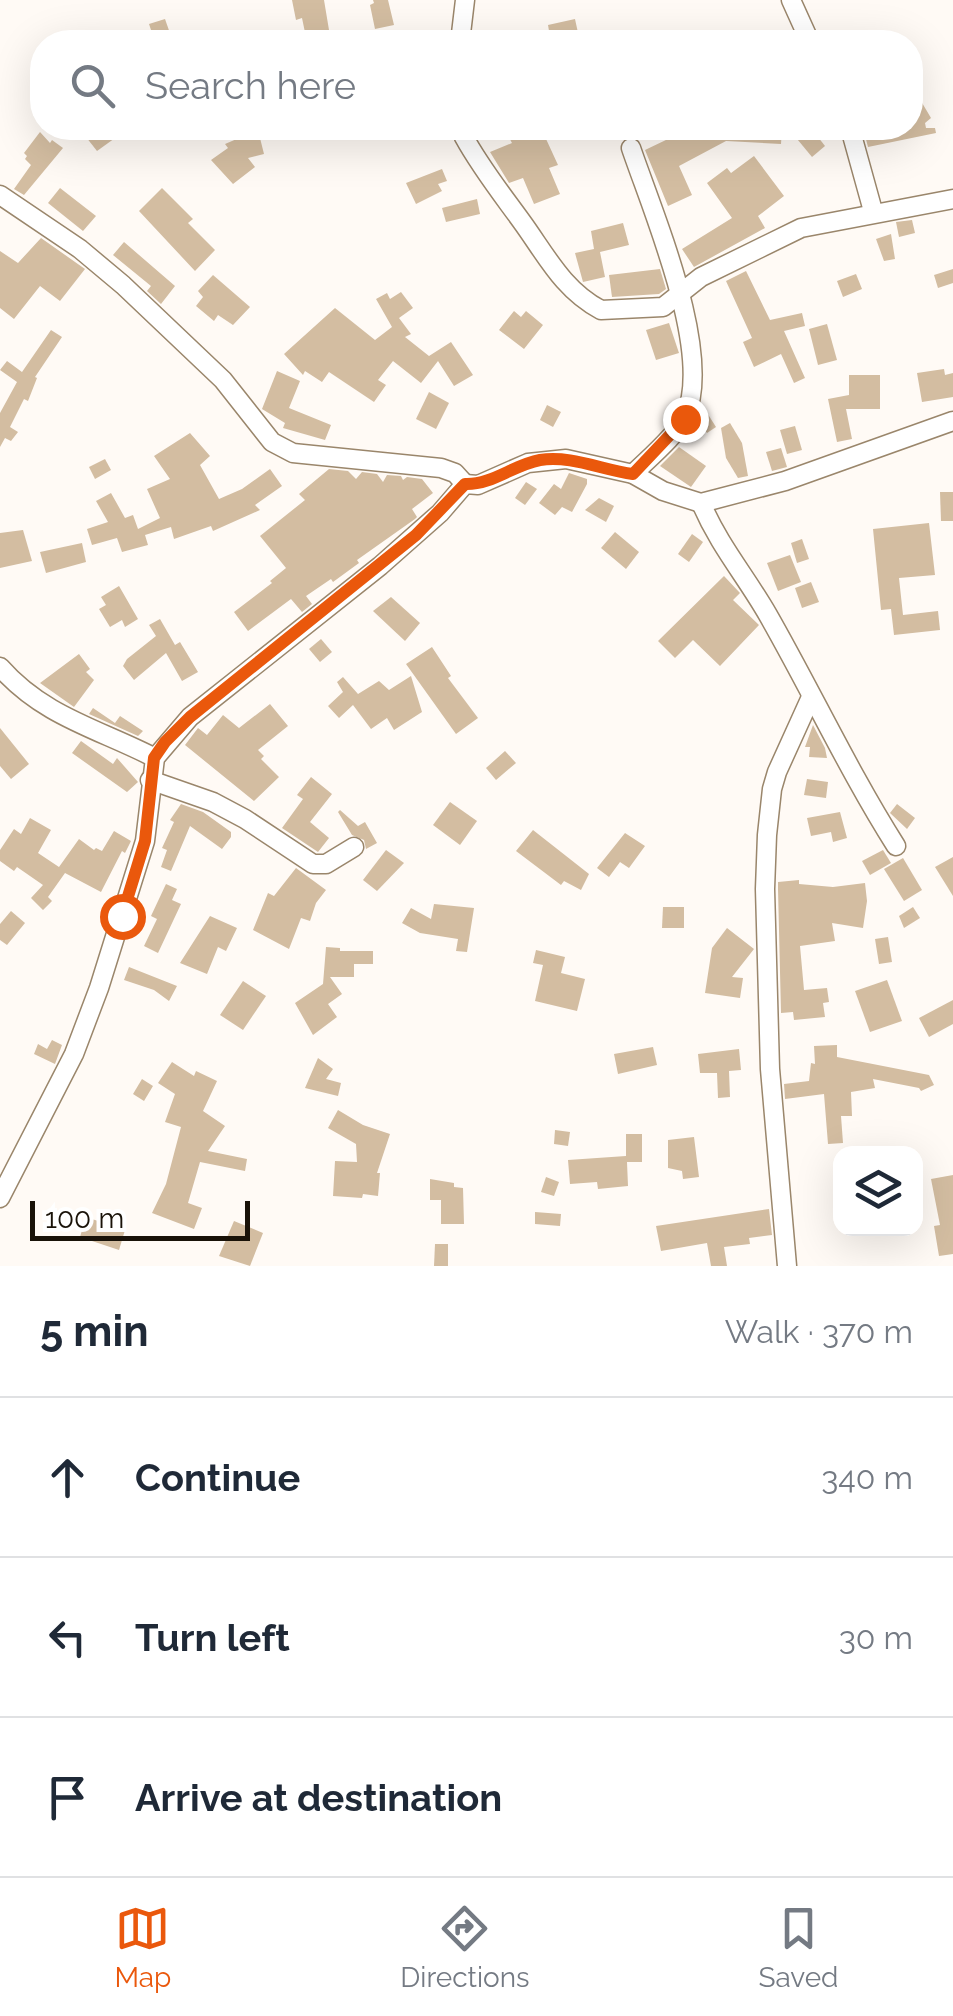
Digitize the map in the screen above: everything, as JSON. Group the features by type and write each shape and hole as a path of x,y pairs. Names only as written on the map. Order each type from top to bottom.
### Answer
{"street":[{"path":"461,30 465,0"},
{"path":"791,0 805,30"},
{"path":"466,140 494,188 558,276 601,310 663,306 702,277 801,228 873,211 953,199"},
{"path":"853,140 873,211"},
{"path":"631,148 676,276 696,378 685,419 633,474"},
{"path":"0,195 80,249 124,286 223,380 272,442 293,452 441,468 454,472 465,484 478,484 528,462 566,459 633,474 663,491 701,503 785,481 953,422"},
{"path":"0,1198 74,1054 99,988 145,841 154,758 190,717 380,566 440,513 465,484"},
{"path":"701,503 718,541 767,612 858,786 896,846"},
{"path":"0,667 36,700 77,725 154,758"},
{"path":"787,1266 770,1069 766,853 772,789 811,697"},
{"path":"150,780 213,802 313,864 326,864 354,847"}],"building":[{"path":"292,0 324,0 329,30 304,30 302,18 296,20"},
{"path":"373,0 388,0 394,25 375,29 370,5"},
{"path":"165,19 169,30 151,30 149,24"},
{"path":"575,19 577,30 549,30 548,25"},
{"path":"923,104 931,118 925,123 926,128 935,128 936,133 923,136"},
{"path":"34,140 52,140 63,148 24,195 14,189 31,165 24,153"},
{"path":"88,140 112,140 97,151"},
{"path":"260,140 264,154 248,158 255,167 233,184 211,160 228,148 225,144"},
{"path":"510,140 547,140 558,165 549,168 560,194 534,204 523,178 509,183 490,152 512,143"},
{"path":"666,140 781,140 781,144 726,141 679,166 692,195 668,206 645,150"},
{"path":"798,140 820,140 825,146 812,157"},
{"path":"866,140 902,140 868,147"},
{"path":"754,156 784,196 758,216 765,228 694,267 682,249 732,218 707,183 727,168 731,173"},
{"path":"442,169 447,181 438,184 442,191 416,204 406,183"},
{"path":"60,188 96,216 83,231 48,203"},
{"path":"162,188 193,219 188,223 215,250 195,271 139,211"},
{"path":"477,199 480,214 446,222 442,208"},
{"path":"912,220 915,233 899,237 896,222"},
{"path":"623,223 629,245 600,252 605,277 583,282 575,253 594,249 591,231"},
{"path":"891,234 895,259 884,261 876,239"},
{"path":"41,238 85,269 60,301 40,286 14,319 0,308 0,251 18,263"},
{"path":"124,242 175,286 161,304 147,291 151,286 113,255"},
{"path":"660,269 666,289 659,294 612,297 609,275"},
{"path":"953,269 953,283 938,288 934,275"},
{"path":"746,271 770,320 802,313 805,326 784,331 805,378 794,383 781,354 754,367 743,342 752,338 726,281"},
{"path":"856,274 862,289 843,297 837,281"},
{"path":"213,275 250,307 233,325 218,315 214,321 196,306 203,297 198,291"},
{"path":"401,292 413,308 399,318 411,334 405,337 429,356 451,342 473,375 454,386 438,361 421,383 393,361 378,380 386,385 374,402 329,372 322,382 305,371 303,375 284,354 335,308 375,340 392,327 376,299 387,293 390,299"},
{"path":"514,311 521,317 526,311 543,325 524,349 499,330"},
{"path":"669,323 679,353 656,360 646,330"},
{"path":"827,324 837,360 818,365 809,329"},
{"path":"51,330 62,337 35,377 28,401 24,399 10,427 18,432 11,441 5,438 0,447 0,413 17,382 0,370 7,361 22,372"},
{"path":"944,369 945,375 953,373 953,397 922,402 917,373"},
{"path":"277,371 300,381 289,408 331,425 325,440 283,428 285,423 262,409"},
{"path":"849,375 880,375 880,409 846,409 852,439 837,442 828,399 849,395"},
{"path":"429,392 449,403 436,429 416,419"},
{"path":"547,405 561,412 553,427 540,420"},
{"path":"704,408 716,427 707,433 697,419"},
{"path":"730,423 742,443 748,476 738,478 726,458 721,428"},
{"path":"795,426 802,450 787,454 780,430"},
{"path":"190,433 210,456 200,465 219,499 242,489 270,469 282,486 255,505 260,510 213,531 211,526 174,539 171,527 145,535 148,545 122,552 117,538 92,545 87,529 108,522 96,501 111,493 125,518 133,515 138,529 160,518 147,489 170,479 154,456"},
{"path":"679,447 706,466 691,487 660,466"},
{"path":"781,448 787,467 772,471 766,452"},
{"path":"105,459 111,470 95,479 89,467"},
{"path":"329,469 348,471 356,479 362,472 377,474 383,482 387,475 401,476 403,480 422,479 433,493 412,509 415,519 333,582 331,579 306,596 312,604 302,612 291,599 248,631 234,612 286,568 260,536 305,500 299,494"},
{"path":"569,473 587,479 587,484 572,512 562,507 555,515 539,503 554,484 561,489"},
{"path":"526,482 537,489 525,505 515,498"},
{"path":"940,492 953,492 953,521 941,521"},
{"path":"599,498 614,506 606,522 585,510"},
{"path":"929,523 935,575 899,578 903,615 938,611 940,630 894,635 891,609 881,610 873,529"},
{"path":"23,530 32,561 0,568 0,533"},
{"path":"615,532 639,552 626,569 601,548"},
{"path":"692,534 703,542 689,562 678,554"},
{"path":"802,539 809,559 797,563 791,543"},
{"path":"82,543 86,562 46,573 40,552"},
{"path":"790,555 801,582 778,591 767,563"},
{"path":"724,576 740,593 733,600 759,625 720,666 693,640 675,658 658,641"},
{"path":"811,582 819,602 802,608 795,588"},
{"path":"119,586 138,619 125,627 122,620 110,627 99,609 106,605 101,597"},
{"path":"391,597 420,623 405,641 373,611"},
{"path":"160,619 198,672 182,681 166,653 134,680 123,666 156,636 149,625"},
{"path":"321,639 332,652 320,662 309,649"},
{"path":"432,647 451,676 448,678 478,718 456,734 406,664"},
{"path":"79,654 94,680 74,707 40,683"},
{"path":"411,676 422,712 394,730 387,718 371,729 353,705 339,718 328,706 343,692 337,682 343,677 358,694 379,681 389,690"},
{"path":"270,704 288,726 258,750 264,756 261,759 279,777 254,801 185,745 198,728 207,735 223,715 239,728"},
{"path":"93,708 115,723 120,716 143,731 138,736 89,714"},
{"path":"813,725 827,758 809,757 810,747 805,747"},
{"path":"0,728 29,764 11,779 0,766"},
{"path":"81,741 113,764 117,758 138,782 127,792 72,753"},
{"path":"505,751 516,763 496,780 486,768"},
{"path":"311,777 332,794 310,822 329,838 318,852 282,828 303,799 297,795"},
{"path":"807,779 828,782 826,798 804,795"},
{"path":"450,802 477,821 460,845 433,825"},
{"path":"181,804 203,812 231,832 231,837 222,849 190,826 171,871 161,867 167,850 162,848 174,822 170,820"},
{"path":"897,804 915,818 907,829 890,813"},
{"path":"340,810 358,826 365,822 377,843 366,849 364,840 352,835"},
{"path":"840,812 847,838 833,842 831,832 811,836 807,818"},
{"path":"30,818 51,830 38,853 59,867 79,839 102,851 114,831 131,841 101,892 65,873 48,897 52,901 43,910 31,898 43,885 17,867 14,871 0,861 0,850 14,829 21,834"},
{"path":"533,830 589,874 581,890 564,881 561,885 516,851"},
{"path":"625,833 645,846 629,868 620,862 609,877 597,868"},
{"path":"386,850 404,863 377,891 363,880"},
{"path":"883,850 891,863 870,875 862,861"},
{"path":"953,857 953,896 935,867"},
{"path":"903,858 922,890 904,901 884,869"},
{"path":"296,868 326,890 310,921 301,918 289,949 253,930 268,893 274,896"},
{"path":"799,880 799,884 833,887 865,883 867,901 863,928 832,923 835,941 800,946 804,990 827,988 829,1002 823,1003 825,1017 794,1020 793,1012 781,1013 778,882"},
{"path":"166,884 177,889 172,900 181,904 158,953 144,946 157,919 151,916"},
{"path":"434,904 474,908 467,952 456,951 458,939 420,933 402,923 411,908 431,919"},
{"path":"663,907 684,907 684,928 662,928"},
{"path":"913,907 920,918 904,928 899,916"},
{"path":"11,911 25,923 7,945 0,940 0,924"},
{"path":"210,916 237,928 226,951 218,947 207,974 180,963"},
{"path":"727,928 754,949 732,977 743,978 740,998 705,993 712,948"},
{"path":"888,937 892,962 879,964 875,939"},
{"path":"326,947 373,951 373,964 354,964 354,977 330,977 342,994 328,1004 337,1017 313,1035 295,1003 323,984"},
{"path":"536,950 565,957 561,973 585,979 577,1011 535,1001 543,965 533,963"},
{"path":"129,967 177,986 169,1001 154,990 124,980"},
{"path":"887,980 902,1021 870,1032 855,991"},
{"path":"243,981 266,996 243,1030 220,1015"},
{"path":"953,1000 953,1024 929,1037 919,1018"},
{"path":"52,1040 62,1045 55,1064 34,1054 38,1044 47,1049"},
{"path":"837,1045 837,1057 929,1075 934,1085 921,1091 873,1079 875,1088 851,1092 852,1116 841,1116 843,1143 828,1144 824,1094 785,1099 784,1084 809,1081 811,1063 815,1064 814,1046"},
{"path":"653,1047 657,1065 618,1074 614,1054"},
{"path":"739,1049 741,1070 729,1071 730,1097 718,1098 717,1073 700,1073 698,1054"},
{"path":"318,1058 333,1069 326,1079 341,1083 338,1096 305,1088"},
{"path":"172,1062 194,1076 196,1071 217,1081 203,1111 225,1126 208,1151 247,1159 245,1171 200,1162 188,1203 202,1208 194,1229 152,1213 166,1184 181,1127 165,1122 175,1094 158,1083"},
{"path":"142,1079 153,1086 144,1101 133,1094"},
{"path":"338,1110 363,1125 390,1134 377,1173 378,1196 333,1196 335,1161 357,1162 356,1144 328,1128"},
{"path":"555,1130 570,1132 568,1146 554,1144"},
{"path":"626,1134 642,1134 642,1162 627,1162 628,1186 598,1189 597,1182 570,1184 568,1160 626,1156"},
{"path":"694,1137 699,1177 683,1179 682,1171 668,1168 668,1140"},
{"path":"953,1175 953,1254 939,1256 934,1226 940,1225 931,1179"},
{"path":"546,1177 559,1182 554,1196 541,1192"},
{"path":"430,1179 463,1188 464,1224 441,1224 441,1200 430,1200"},
{"path":"769,1209 772,1235 749,1238 750,1244 724,1247 727,1266 711,1266 707,1243 661,1251 656,1226"},
{"path":"535,1212 561,1214 560,1226 535,1224"},
{"path":"86,1217 125,1230 119,1250 80,1237"},
{"path":"234,1221 263,1233 250,1266 219,1256"},
{"path":"435,1244 448,1244 448,1266 434,1266"}],"route":[{"path":"122,916 145,841 154,758 190,717 380,566 440,513 465,484 478,484 528,462 546,459 566,459 633,474 685,419"}]}
